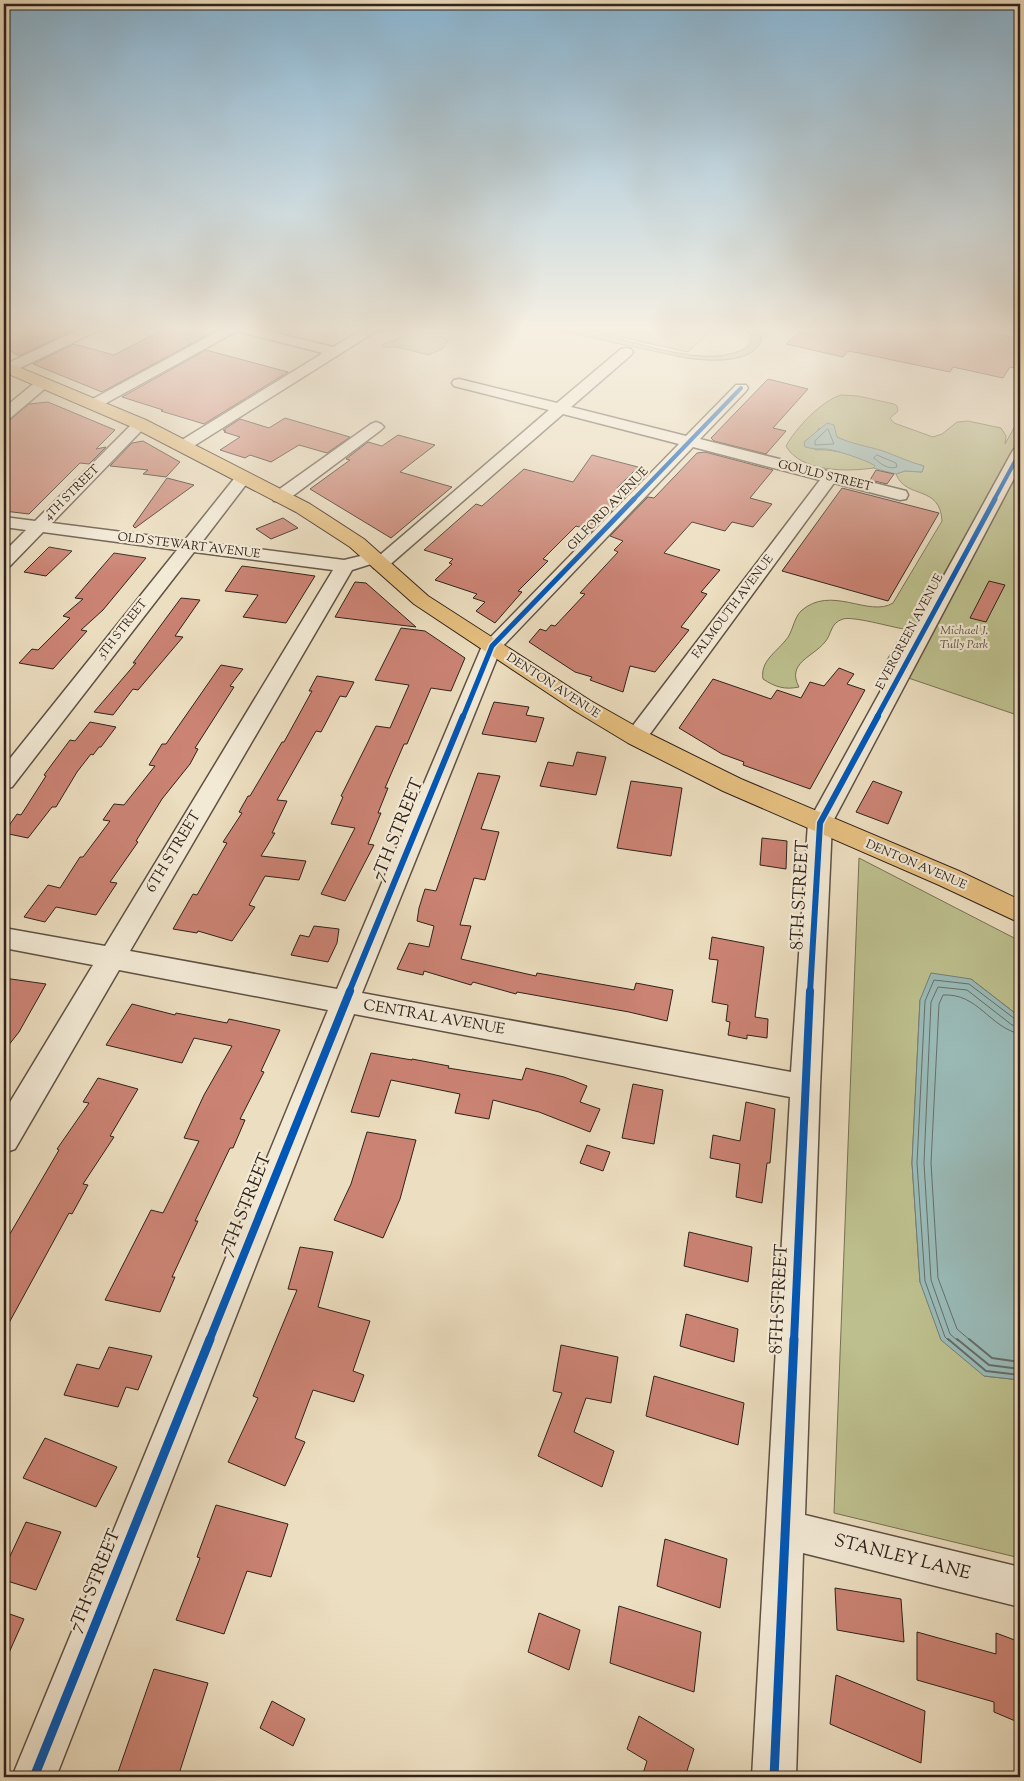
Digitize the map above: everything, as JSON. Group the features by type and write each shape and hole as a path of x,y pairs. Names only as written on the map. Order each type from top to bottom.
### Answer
{"main road":[{"name":"DENTON AVENUE","path":"110,411 183,446 338,529 357,543 421,600 583,706 636,737 732,785 949,878 1020,912"}],"street":[{"path":"183,446 239,411"},
{"path":"376,561 445,509 559,411"},
{"name":"GOULD STREET","path":"569,411 900,495"},
{"name":"GILFORD AVENUE","path":"492,646 719,411"},
{"name":"4TH STREET","path":"4,562 140,424"},
{"path":"280,497 376,427"},
{"name":"EVERGREEN AVENUE","path":"820,823 1020,452"},
{"name":"FALMOUTH AVENUE","path":"636,737 830,477"},
{"name":"5TH STREET","path":"4,781 242,478"},
{"name":"OLD STEWART AVENUE","path":"4,522 344,566 376,561"},
{"name":"6TH STREET","path":"4,1139 344,566"},
{"name":"7TH STREET","path":"34,1777 345,1002 492,646"},
{"name":"8TH STREET","path":"774,1777 805,1087 820,823"},
{"name":"CENTRAL AVENUE","path":"4,938 805,1087"},
{"name":"STANLEY LANE","path":"784,1529 1020,1587"}],"green space":[{"name":"Michael J. Tully Park","path":"815,411 898,411 890,418 894,423 933,437 942,434 957,422 968,421 1001,428 1006,436 1005,444 1020,417 1020,716 882,669 904,629 855,619 843,619 836,623 825,642 798,666 796,679 799,687 780,687 763,679 766,663 788,638 801,611 825,600 873,607 883,607 893,603 942,521 940,509 935,502 929,497 907,487 896,474 905,471 922,472 924,466 908,462 884,452 851,444 819,428 815,434 804,442 816,450 830,450 847,454 864,459 876,466 873,468 838,470 813,465 793,455 786,446 796,431"},
{"path":"859,858 1020,941 1020,1017 971,979 920,1000 912,1163 920,1282 984,1376 1020,1380 1020,1558 834,1513"}],"water":[{"path":"827,423 834,425 837,437 924,466 922,472 905,471 896,474 873,468 875,466 843,453 805,447 804,442"},
{"path":"931,973 971,979 1020,1017 1020,1380 984,1376 941,1340 920,1282 912,1163 920,1000"}],"building":[{"path":"21,411 70,411 115,430 96,449 106,447 89,464 80,463 29,514 4,511 4,422 10,420"},
{"path":"161,411 225,411 204,424"},
{"path":"737,411 788,411 773,428 786,431 766,454 714,441 711,438"},
{"path":"285,418 350,437 327,453 299,445 271,462 250,455 245,458 220,450 240,437 223,430 240,419 269,428"},
{"path":"398,435 435,445 400,472 452,487 391,538 310,489 350,460 346,459 368,442 382,446"},
{"path":"143,441 180,462 166,477 143,474 148,470 110,466 132,443"},
{"path":"705,452 773,470 750,498 772,504 753,527 732,522 725,531 692,522 664,553 720,570 701,592 707,594 681,627 689,630 655,672 630,666 623,692 590,680 592,677 575,672 529,642 540,629 546,631 551,625 555,626 585,594 580,593 618,552 614,550 623,541 610,536 648,497 654,498 697,453"},
{"path":"592,455 638,467 617,488 630,492 592,531 576,526 543,559 548,561 518,591 522,592 495,623 476,611 485,602 473,598 477,594 435,580 452,564 449,563 453,559 424,550 476,504 482,506 524,469 573,482"},
{"path":"876,470 894,474 887,484 870,480"},
{"path":"167,478 194,485 135,528 133,526"},
{"path":"842,488 939,513 888,601 782,571"},
{"path":"283,518 298,528 271,539 256,529"},
{"path":"49,547 72,551 46,576 24,572"},
{"path":"114,553 146,558 103,610 81,630 87,631 53,669 19,663 32,649 38,650 70,618 63,616 83,599 75,598"},
{"path":"242,566 315,576 286,623 243,617 258,595 225,591"},
{"path":"989,581 1005,585 986,622 970,618"},
{"path":"355,582 366,583 416,627 335,617"},
{"path":"181,598 200,600 175,636 183,637 138,690 133,689 113,715 94,712 136,663 133,663"},
{"path":"401,628 425,631 465,658 451,691 431,688 407,744 404,744 385,788 388,788 378,813 381,813 368,844 374,845 345,901 321,894 355,828 331,824 343,797 341,796 376,726 390,728 409,685 375,680"},
{"path":"221,665 243,669 230,686 234,687 195,748 198,749 190,764 162,799 136,841 138,842 110,882 117,883 96,915 56,907 45,922 24,917 48,885 60,888 80,857 83,857 110,821 103,820 114,804 124,805 155,766 149,765 162,744 166,744"},
{"path":"839,668 854,674 847,684 865,690 810,789 743,765 744,762 722,754 679,728 713,679 771,699 777,690 801,698 810,682 824,686"},
{"path":"317,676 354,682 346,697 340,696 321,732 316,731 277,800 287,801 272,833 275,833 261,856 306,861 299,880 265,876 249,905 255,907 232,941 198,931 197,933 173,929 193,894 197,895 227,843 223,842 242,813 239,812 282,742 284,742 312,691 309,691"},
{"path":"494,702 529,707 526,715 544,718 536,742 482,734"},
{"path":"90,722 116,727 101,747 93,755 91,754 77,772 56,807 52,807 28,838 4,833 17,814 21,815 46,776 44,775 70,740 75,741"},
{"path":"577,752 606,757 596,795 540,786 548,762 573,766"},
{"path":"478,773 500,776 481,829 499,832 485,880 474,878 460,925 471,926 461,959 536,976 537,973 634,990 636,983 673,990 667,1021 629,1012 517,992 516,994 473,982 471,985 424,971 423,975 397,969 409,943 429,947 434,926 417,921 419,908 425,889 436,891"},
{"path":"631,781 682,788 671,856 617,848"},
{"path":"873,781 902,792 888,824 856,812"},
{"path":"762,838 787,841 786,869 760,865"},
{"path":"314,926 339,929 337,943 328,962 291,955 300,935 309,937"},
{"path":"712,937 764,947 755,1017 768,1019 767,1038 747,1035 747,1039 728,1035 730,1022 726,1021 728,1005 712,1002 718,960 709,959"},
{"path":"4,978 46,984 19,1032 4,1051"},
{"path":"132,1004 175,1015 176,1013 227,1023 229,1019 280,1030 261,1071 264,1072 240,1119 245,1120 233,1148 230,1148 195,1221 198,1221 172,1277 175,1277 160,1312 105,1300 151,1210 163,1213 199,1141 184,1138 204,1095 232,1046 194,1038 182,1063 106,1045"},
{"path":"371,1053 522,1080 526,1068 564,1077 587,1086 580,1102 600,1109 590,1132 539,1112 493,1100 489,1119 455,1113 460,1094 391,1080 379,1117 351,1112"},
{"path":"98,1078 138,1089 110,1136 114,1137 83,1184 88,1185 72,1214 69,1213 4,1332 4,1244 59,1150 57,1149 89,1103 83,1102"},
{"path":"633,1084 663,1090 654,1144 622,1138"},
{"path":"746,1102 775,1109 770,1163 767,1163 762,1203 736,1197 740,1164 710,1158 713,1135 740,1141"},
{"path":"367,1132 416,1140 400,1199 383,1238 334,1220 351,1184"},
{"path":"587,1145 610,1152 603,1171 580,1163"},
{"path":"689,1232 752,1247 748,1282 684,1266"},
{"path":"300,1247 333,1252 318,1307 370,1321 353,1371 364,1375 354,1402 313,1390 295,1438 305,1442 285,1486 228,1462 258,1398 253,1396 297,1290 288,1289"},
{"path":"686,1314 738,1329 734,1362 680,1346"},
{"path":"561,1345 618,1357 611,1403 586,1398 574,1432 614,1451 602,1487 538,1456 562,1393 553,1391"},
{"path":"109,1347 152,1356 138,1390 126,1387 118,1407 64,1395 77,1364 99,1369"},
{"path":"654,1376 744,1403 738,1445 646,1416"},
{"path":"45,1438 117,1467 96,1507 23,1478"},
{"path":"216,1505 288,1524 271,1577 247,1571 224,1634 176,1620 200,1558 197,1557"},
{"path":"26,1522 61,1532 36,1590 4,1580 4,1569"},
{"path":"665,1539 727,1559 720,1608 657,1586"},
{"path":"835,1588 901,1599 904,1642 837,1630"},
{"path":"619,1606 701,1632 694,1692 610,1663"},
{"path":"4,1612 24,1619 4,1664"},
{"path":"539,1613 580,1630 569,1670 528,1652"},
{"path":"917,1632 996,1654 996,1633 1020,1642 1020,1723 994,1712 994,1702 917,1680"},
{"path":"154,1669 208,1683 178,1777 126,1777 117,1775"},
{"path":"836,1675 925,1711 921,1763 830,1724"},
{"path":"272,1701 305,1719 293,1746 260,1728"},
{"path":"639,1716 694,1749 685,1777 642,1777 647,1761 627,1749"}],"cycle path":[{"path":"34,1777 345,1002 492,646 719,411"},
{"path":"774,1777 805,1087 820,823 1020,452"}]}
